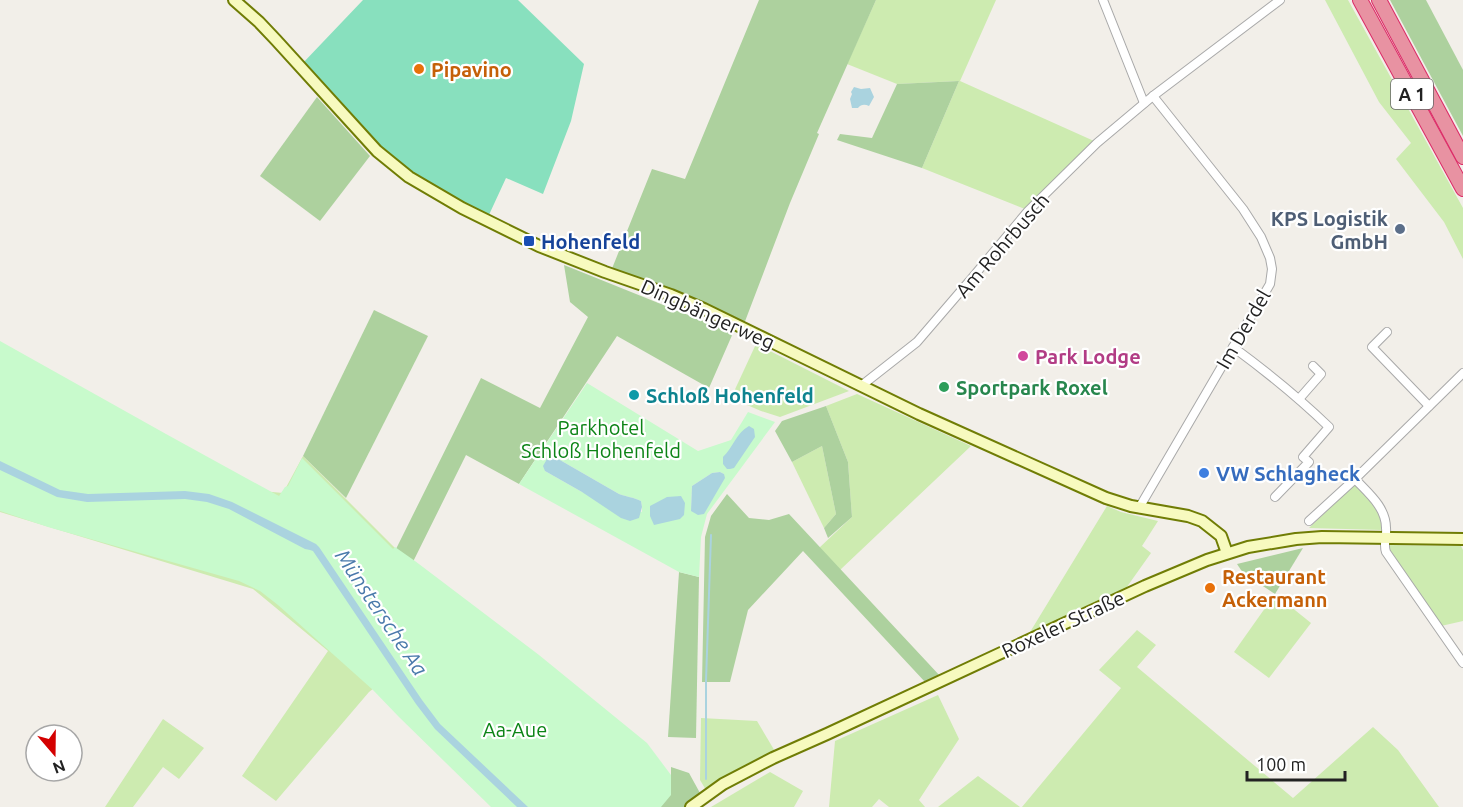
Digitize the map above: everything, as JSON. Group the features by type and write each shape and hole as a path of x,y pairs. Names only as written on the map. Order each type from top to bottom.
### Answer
{"highway":[{"name":"A 1","path":"1360,0 1463,189"},
{"name":"A 1","path":"1379,0 1463,157"}],"main road":[{"name":"Dingbängerweg","path":"234,0 271,34 377,152 409,177 462,208 572,259 704,309 861,386 1106,498 1125,505 1188,516 1202,521 1221,536 1227,553"},
{"name":"Roxeler Straße","path":"691,807 723,784 773,758 1145,586 1227,553 1270,543 1322,537 1463,539"}],"street":[{"path":"1103,0 1144,103"},
{"name":"Am Rohrbusch","path":"861,386 917,342 1028,211 1097,143 1144,103 1280,0"},
{"name":"Im Derdel","path":"1139,508 1270,284 1272,269 1261,237 1243,209 1153,96"},
{"path":"1387,332 1372,347 1429,406"},
{"path":"1233,347 1299,399 1329,427 1303,457 1309,462 1275,497"},
{"path":"1299,399 1321,375 1313,366"},
{"path":"1309,521 1463,373"},
{"path":"1355,479 1378,503 1383,512 1386,526 1384,548 1386,552 1463,663"}],"green space":[{"path":"363,0 518,0 584,64 571,121 543,194 506,178 488,217 411,176 381,148 302,64"},
{"path":"759,0 876,0 817,133 819,134 744,324 611,271 652,169 685,179"},
{"path":"876,0 996,0 960,81 1094,141 1025,209 922,168 959,81 897,84 847,64"},
{"path":"1325,0 1348,0 1463,208 1463,259 1444,222 1396,159 1411,143 1379,102"},
{"path":"1390,0 1426,0 1463,70 1463,136"},
{"path":"959,81 922,168 837,140 840,134 872,138 897,84"},
{"path":"317,97 370,156 320,221 260,176"},
{"path":"564,265 733,333 709,388 617,336 519,484 466,455 402,584 396,549 481,378 540,408 588,317 570,302"},
{"path":"374,310 428,336 346,498 303,456"},
{"name":"Aa-Aue","path":"0,341 279,496 288,486 302,458 393,549 395,547 415,561 539,655 647,743 671,775 671,795 661,807 491,807 373,690 260,591 239,581 48,527 0,511"},
{"path":"756,344 849,391 780,417 731,398"},
{"name":"Parkhotel Schloß Hohenfeld","path":"587,383 698,451 731,440 748,412 775,422 707,514 701,537 699,577 679,572 519,484","holes":["553,456 619,494 641,501 642,512 582,492 545,471","712,473 724,474 704,513 691,511 692,486"]},
{"path":"857,394 971,446 840,570 819,548 852,517 848,462 826,406"},
{"path":"826,406 848,462 852,517 828,538 824,528 836,514 822,446 792,462 775,431 782,421"},
{"path":"822,446 836,514 824,528 792,462"},
{"path":"303,456 396,549 383,681 369,692 276,801 242,776 328,651 253,589 0,512 0,466 283,493"},
{"path":"1355,484 1379,511 1382,530 1309,528"},
{"path":"727,494 749,518 769,520 789,514 941,677 926,683 803,551 748,610 730,682 702,682 705,537 711,516"},
{"path":"1107,506 1121,512 1158,521 1142,546 1151,553 1124,591 1027,637"},
{"path":"1384,545 1461,546 1463,550 1463,621 1441,626"},
{"path":"1303,548 1275,594 1243,573 1237,564"},
{"path":"679,572 699,577 696,738 668,737"},
{"path":"1275,594 1311,623 1269,678 1234,652"},
{"path":"1137,630 1156,645 1137,667 1293,798 1373,727 1398,750 1439,807 1022,807 1121,688 1099,670"},
{"path":"938,695 959,739 919,800 925,807 889,807 879,799 872,807 829,807 835,741"},
{"path":"701,718 757,721 776,753 706,790 700,780"},
{"path":"163,719 204,748 179,779 163,767 133,807 105,807"},
{"path":"671,767 689,773 700,793 685,807 659,807 671,791"},
{"path":"770,772 803,791 794,807 711,807"},
{"path":"978,776 1020,807 938,807"}],"water":[{"path":"854,87 870,88 874,97 869,106 852,108 850,99"},
{"path":"749,426 754,429 755,437 734,468 727,469 723,464 723,457"},
{"path":"553,456 619,494 641,501 639,518 630,521 621,518 545,471 543,466 547,459"},
{"path":"0,461 60,490 88,494 185,491 209,494 232,502 316,544 440,724 528,807 517,807 435,729 313,551 229,509 207,502 185,499 87,502 57,497 0,470"},
{"path":"720,472 725,478 704,514 698,515 691,511 692,486 712,473"},
{"path":"681,496 685,503 684,515 680,519 654,525 650,516 650,506 667,497"}],"waterway":[{"path":"706,779 706,681 711,535"}],"place":[{"name":"Pipavino","path":"419,69"},
{"name":"KPS Logistik GmbH","path":"1400,229"},
{"name":"Hohenfeld","path":"529,241"},
{"name":"Park Lodge","path":"1023,356"},
{"name":"Sportpark Roxel","path":"944,387"},
{"name":"Schloß Hohenfeld","path":"634,395"},
{"name":"VW Schlagheck","path":"1204,473"},
{"name":"Restaurant Ackermann","path":"1210,588"}],"water label":[{"name":"Münstersche Aa","path":"382,612"}]}
